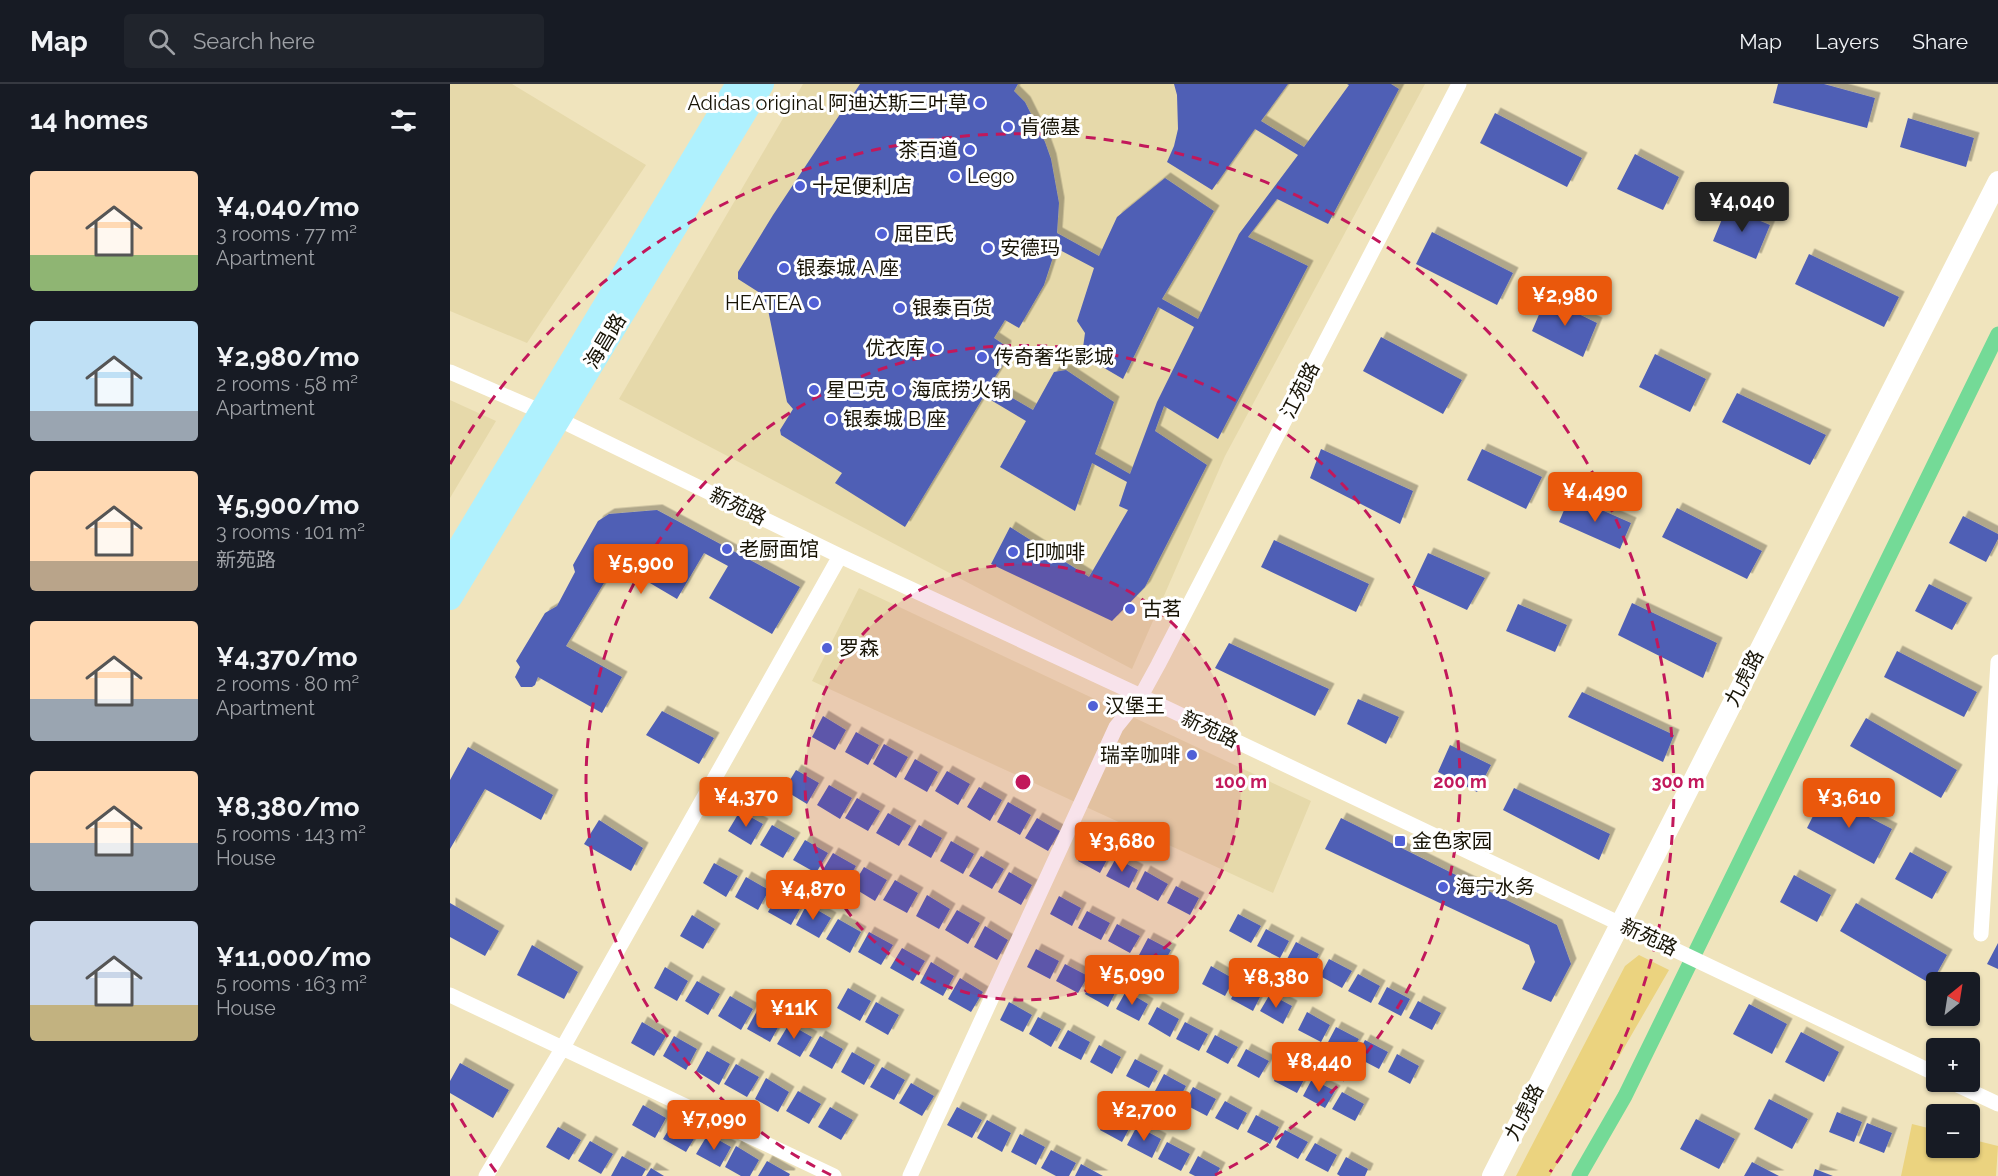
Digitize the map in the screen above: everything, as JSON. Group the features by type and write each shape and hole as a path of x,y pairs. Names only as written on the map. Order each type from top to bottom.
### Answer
{"main road":[{"name":"海昌路","path":"450,598 550,415 738,84"},
{"name":"海昌路","path":"450,563 550,415 762,84"}],"street":[{"name":"江苑路","path":"910,1176 1116,727 1141,696 1459,84"},
{"name":"九虎路","path":"1492,1176 1998,182"},
{"name":"新苑路","path":"450,372 550,415 840,556 1141,696 1926,1069"},
{"path":"486,1176 562,1049 840,556"},
{"path":"1981,934 1998,662"},
{"path":"450,994 834,1176"},
{"path":"1972,1092 1998,1104"}],"shaded area":[{"path":"450,84 512,84 646,165 527,343 450,311"},
{"path":"803,84 1425,84 1225,456 1132,669 619,399"},
{"path":"450,400 496,421 450,498"},
{"path":"859,588 1311,801 1273,893 812,681"},
{"path":"1639,955 1669,970 1550,1176 1516,1176 1625,966"},
{"path":"1912,1124 1926,1128 1926,1158 1980,1158 1980,1142 1998,1146 1996,1176 1901,1176"}],"building":[{"path":"860,84 1018,84 1014,91 1025,102 1051,159 1059,203 1057,233 1099,256 1117,217 1165,178 1214,211 1162,299 1198,319 1239,234 1298,155 1255,129 1212,190 1167,162 1178,129 1177,95 1174,84 1288,84 1261,121 1304,147 1349,85 1347,84 1391,84 1399,89 1328,224 1277,199 1248,237 1308,266 1218,439 1164,406 1155,431 1207,465 1145,587 1112,621 991,564 1010,527 1089,577 1128,510 1119,506 1127,482 1092,463 1075,511 1000,467 1026,421 984,396 905,527 835,483 842,473 781,435 780,430 793,409 787,402 767,305 760,293 738,279 738,272","holes":["1056,248 1094,268 1077,321 1085,333 1082,355 1123,379 1158,307 1194,327 1157,402 1130,474 1095,454 1114,402 1066,370 1054,372 1033,410 990,385 1002,366 1006,346 994,338 1005,320 1019,328 1044,285"]},
{"path":"1778,84 1824,84 1875,98 1867,128 1773,103"},
{"path":"1495,113 1582,158 1567,187 1480,143"},
{"path":"1908,118 1974,138 1966,167 1900,147"},
{"path":"1635,154 1679,177 1663,210 1617,189"},
{"path":"1727,207 1770,225 1756,259 1713,241"},
{"path":"1432,232 1513,273 1497,305 1416,264"},
{"path":"1809,254 1899,297 1884,327 1795,284"},
{"path":"1546,298 1597,323 1583,357 1532,331"},
{"path":"1381,337 1462,380 1443,414 1363,371"},
{"path":"1655,354 1706,379 1690,412 1639,387"},
{"path":"1737,393 1826,435 1810,465 1722,422"},
{"path":"1321,449 1413,491 1400,524 1310,478"},
{"path":"1482,449 1542,477 1526,509 1467,480"},
{"path":"1570,496 1631,523 1620,549 1559,522"},
{"path":"1677,508 1762,551 1747,579 1662,537"},
{"path":"657,510 800,587 772,634 709,598 728,566 704,553 677,599 616,563 566,646 622,677 602,713 538,677 532,687 521,687 515,677 520,667 516,661 545,613 557,606 575,572 573,565 598,521 609,514"},
{"path":"1963,516 1998,534 1998,539 1986,562 1949,543"},
{"path":"1274,540 1369,584 1356,612 1261,567"},
{"path":"1428,553 1485,578 1467,610 1413,585"},
{"path":"1929,584 1967,603 1952,630 1915,611"},
{"path":"1632,603 1717,643 1703,678 1618,635"},
{"path":"1518,604 1567,625 1555,652 1506,631"},
{"path":"1229,643 1329,689 1315,716 1215,668"},
{"path":"1897,651 1977,692 1964,717 1884,677"},
{"path":"1582,692 1674,735 1663,762 1568,717"},
{"path":"1358,699 1399,717 1386,744 1347,724"},
{"path":"662,711 714,738 699,764 646,735"},
{"path":"823,716 846,730 835,750 812,737"},
{"path":"1866,718 1957,770 1941,798 1850,746"},
{"path":"856,732 879,745 868,765 845,752"},
{"path":"884,744 908,757 896,778 873,764"},
{"path":"1450,745 1491,765 1477,792 1438,772"},
{"path":"468,747 553,795 541,820 485,789 450,849 450,780"},
{"path":"915,759 938,772 927,792 904,779"},
{"path":"796,770 819,783 807,804 784,790"},
{"path":"947,771 970,784 958,805 935,791"},
{"path":"829,785 852,798 840,819 817,805"},
{"path":"979,787 1002,800 990,821 967,807"},
{"path":"1514,788 1610,834 1599,860 1503,810"},
{"path":"1824,794 1892,829 1874,864 1807,828"},
{"path":"857,798 880,811 868,831 845,818"},
{"path":"1008,802 1031,815 1020,835 997,822"},
{"path":"740,811 763,824 751,845 728,831"},
{"path":"888,813 911,826 899,846 876,833"},
{"path":"1037,818 1060,831 1048,851 1025,838"},
{"name":"海宁水务","path":"1341,818 1557,925 1571,964 1551,1002 1522,989 1535,962 1529,945 1325,849"},
{"path":"599,820 643,848 631,871 584,844"},
{"path":"772,825 795,838 783,858 760,845"},
{"path":"919,825 942,838 931,858 908,845"},
{"path":"805,840 828,853 816,873 793,860"},
{"path":"951,841 974,854 963,874 940,861"},
{"path":"1087,844 1109,856 1100,873 1078,861"},
{"path":"1910,852 1947,872 1932,899 1895,879"},
{"path":"833,853 856,866 844,886 821,873"},
{"path":"981,856 1004,869 992,889 969,876"},
{"path":"1116,858 1138,870 1129,888 1106,876"},
{"path":"714,863 738,876 726,897 703,883"},
{"path":"864,867 887,880 875,901 852,887"},
{"path":"1145,871 1168,884 1158,901 1136,889"},
{"path":"1009,872 1032,885 1021,905 998,892"},
{"path":"1794,875 1831,895 1817,922 1780,902"},
{"path":"746,877 769,890 758,910 735,897"},
{"path":"895,880 918,893 907,913 883,900"},
{"path":"1176,886 1199,898 1190,915 1167,903"},
{"path":"779,892 802,905 791,925 768,912"},
{"path":"927,895 950,909 939,929 916,916"},
{"path":"1059,896 1081,908 1072,926 1050,914"},
{"path":"450,903 499,931 485,956 450,937"},
{"path":"1856,903 1947,955 1938,972 1926,972 1926,981 1840,931"},
{"path":"807,904 831,918 819,938 796,925"},
{"path":"957,910 980,923 968,944 945,930"},
{"path":"1087,911 1110,923 1101,940 1078,928"},
{"path":"1238,914 1261,926 1251,943 1229,931"},
{"path":"692,915 715,929 703,949 680,936"},
{"path":"838,919 861,932 850,953 826,939"},
{"path":"1117,924 1140,936 1130,953 1108,941"},
{"path":"985,926 1008,940 997,960 974,947"},
{"path":"1266,929 1289,941 1280,958 1257,946"},
{"path":"869,932 893,945 881,965 858,952"},
{"path":"1148,938 1171,950 1161,968 1139,955"},
{"path":"1296,942 1319,954 1310,971 1287,959"},
{"path":"1998,943 1998,969 1987,964"},
{"path":"532,945 578,972 564,999 517,975"},
{"path":"902,948 925,961 913,981 890,968"},
{"path":"1036,949 1059,961 1050,979 1027,967"},
{"path":"1329,959 1352,971 1342,988 1320,976"},
{"path":"931,962 954,976 943,996 920,983"},
{"path":"1065,964 1088,976 1078,993 1056,981"},
{"path":"1211,966 1234,979 1225,996 1202,984"},
{"path":"665,967 688,981 677,1001 654,988"},
{"path":"1358,974 1380,986 1371,1003 1348,991"},
{"path":"1095,977 1117,989 1108,1007 1085,994"},
{"path":"960,978 983,992 971,1012 948,999"},
{"path":"697,981 720,994 708,1015 685,1001"},
{"path":"1240,981 1262,993 1253,1011 1231,999"},
{"path":"1387,987 1410,999 1401,1016 1378,1004"},
{"path":"848,988 871,1001 860,1021 837,1008"},
{"path":"1126,991 1148,1004 1139,1021 1116,1009"},
{"path":"1270,994 1292,1006 1283,1024 1260,1011"},
{"path":"730,996 753,1009 741,1030 718,1016"},
{"path":"1418,1001 1441,1013 1432,1030 1409,1018"},
{"path":"876,1002 899,1015 888,1035 865,1022"},
{"path":"1009,1002 1032,1015 1023,1032 1000,1020"},
{"path":"1749,1004 1787,1024 1772,1054 1733,1034"},
{"path":"1157,1007 1179,1019 1170,1037 1148,1024"},
{"path":"758,1009 781,1022 770,1042 747,1029"},
{"path":"1307,1012 1330,1025 1321,1042 1298,1030"},
{"path":"1038,1017 1061,1029 1051,1047 1029,1034"},
{"path":"642,1022 666,1036 654,1056 631,1043"},
{"path":"1185,1022 1208,1034 1199,1051 1176,1039"},
{"path":"789,1024 812,1037 800,1057 777,1044"},
{"path":"1336,1027 1359,1039 1349,1056 1327,1044"},
{"path":"1068,1030 1090,1042 1081,1060 1058,1048"},
{"path":"1801,1032 1839,1052 1824,1082 1785,1062"},
{"path":"1215,1035 1238,1047 1228,1064 1206,1052"},
{"path":"674,1036 697,1049 686,1070 663,1056"},
{"path":"820,1036 843,1049 832,1069 809,1056"},
{"path":"1365,1040 1388,1052 1379,1069 1356,1057"},
{"path":"1099,1045 1121,1057 1112,1074 1090,1062"},
{"path":"1246,1049 1269,1061 1259,1078 1237,1066"},
{"path":"707,1051 730,1064 719,1085 696,1071"},
{"path":"852,1052 875,1065 864,1085 841,1072"},
{"path":"1397,1054 1419,1066 1410,1084 1388,1072"},
{"path":"1135,1059 1158,1071 1149,1088 1126,1076"},
{"path":"460,1063 509,1090 493,1118 450,1093 450,1081"},
{"path":"736,1064 759,1077 747,1097 724,1084"},
{"path":"1283,1064 1306,1076 1297,1093 1274,1081"},
{"path":"882,1067 905,1080 894,1100 870,1087"},
{"path":"1164,1074 1186,1086 1177,1103 1155,1091"},
{"path":"766,1078 789,1092 778,1112 755,1099"},
{"path":"1312,1079 1335,1091 1325,1108 1303,1096"},
{"path":"911,1083 934,1096 922,1116 899,1103"},
{"path":"1193,1087 1216,1099 1207,1116 1184,1104"},
{"path":"798,1091 821,1104 809,1124 786,1111"},
{"path":"1342,1092 1364,1104 1355,1121 1332,1109"},
{"path":"1769,1099 1808,1119 1792,1149 1754,1129"},
{"path":"1225,1101 1247,1113 1238,1130 1215,1118"},
{"path":"643,1105 666,1118 655,1138 632,1125"},
{"path":"830,1107 853,1120 841,1140 818,1127"},
{"path":"957,1107 982,1120 972,1138 947,1125"},
{"path":"1837,1112 1862,1122 1854,1142 1829,1132"},
{"path":"1109,1113 1131,1125 1122,1142 1100,1130"},
{"path":"1256,1115 1279,1127 1270,1144 1247,1132"},
{"path":"675,1119 698,1132 686,1152 663,1139"},
{"path":"1696,1119 1735,1139 1719,1169 1680,1149"},
{"path":"987,1120 1011,1133 1002,1152 977,1138"},
{"path":"1867,1123 1892,1133 1884,1153 1859,1143"},
{"path":"1137,1126 1161,1139 1152,1158 1127,1145"},
{"path":"558,1127 581,1140 569,1160 546,1147"},
{"path":"1285,1130 1308,1142 1298,1159 1276,1147"},
{"path":"708,1134 731,1147 720,1167 696,1154"},
{"path":"1020,1134 1045,1147 1036,1165 1011,1152"},
{"path":"590,1141 613,1154 601,1174 578,1161"},
{"path":"1167,1142 1190,1154 1181,1171 1158,1159"},
{"path":"1315,1143 1337,1155 1328,1172 1305,1160"},
{"path":"736,1146 759,1160 750,1176 741,1176 725,1167"},
{"path":"1051,1150 1076,1163 1069,1176 1056,1176 1041,1168"},
{"path":"622,1156 646,1169 642,1176 611,1176"},
{"path":"1198,1156 1220,1168 1216,1176 1195,1176 1189,1173"},
{"path":"1346,1157 1368,1169 1365,1176 1337,1174"},
{"path":"767,1161 790,1174 789,1176 758,1176"},
{"path":"1752,1162 1779,1176 1744,1176"},
{"path":"1081,1164 1103,1176 1075,1176"},
{"path":"651,1168 664,1176 646,1176"},
{"path":"1815,1169 1833,1176 1813,1176"}],"waterway":[{"path":"1579,1176 1625,1096 1998,334"}],"place":[{"name":"Adidas original 阿迪达斯三叶草","path":"980,103"},
{"name":"肯德基","path":"1008,127"},
{"name":"茶百道","path":"970,150"},
{"name":"Lego","path":"955,176"},
{"name":"十足便利店","path":"800,186"},
{"name":"屈臣氏","path":"882,234"},
{"name":"安德玛","path":"988,248"},
{"name":"银泰城 A 座","path":"784,268"},
{"name":"HEATEA","path":"814,303"},
{"name":"银泰百货","path":"900,308"},
{"name":"优衣库","path":"937,348"},
{"name":"传奇奢华影城","path":"982,357"},
{"name":"星巴克","path":"814,390"},
{"name":"海底捞火锅","path":"899,390"},
{"name":"银泰城 B 座","path":"831,419"},
{"name":"老厨面馆","path":"727,549"},
{"name":"印咖啡","path":"1013,552"},
{"name":"古茗","path":"1130,609"},
{"name":"罗森","path":"827,648"},
{"name":"汉堡王","path":"1093,706"},
{"name":"瑞幸咖啡","path":"1192,755"},
{"name":"金色家园","path":"1400,841"},
{"name":"海宁水务","path":"1443,887"}]}
